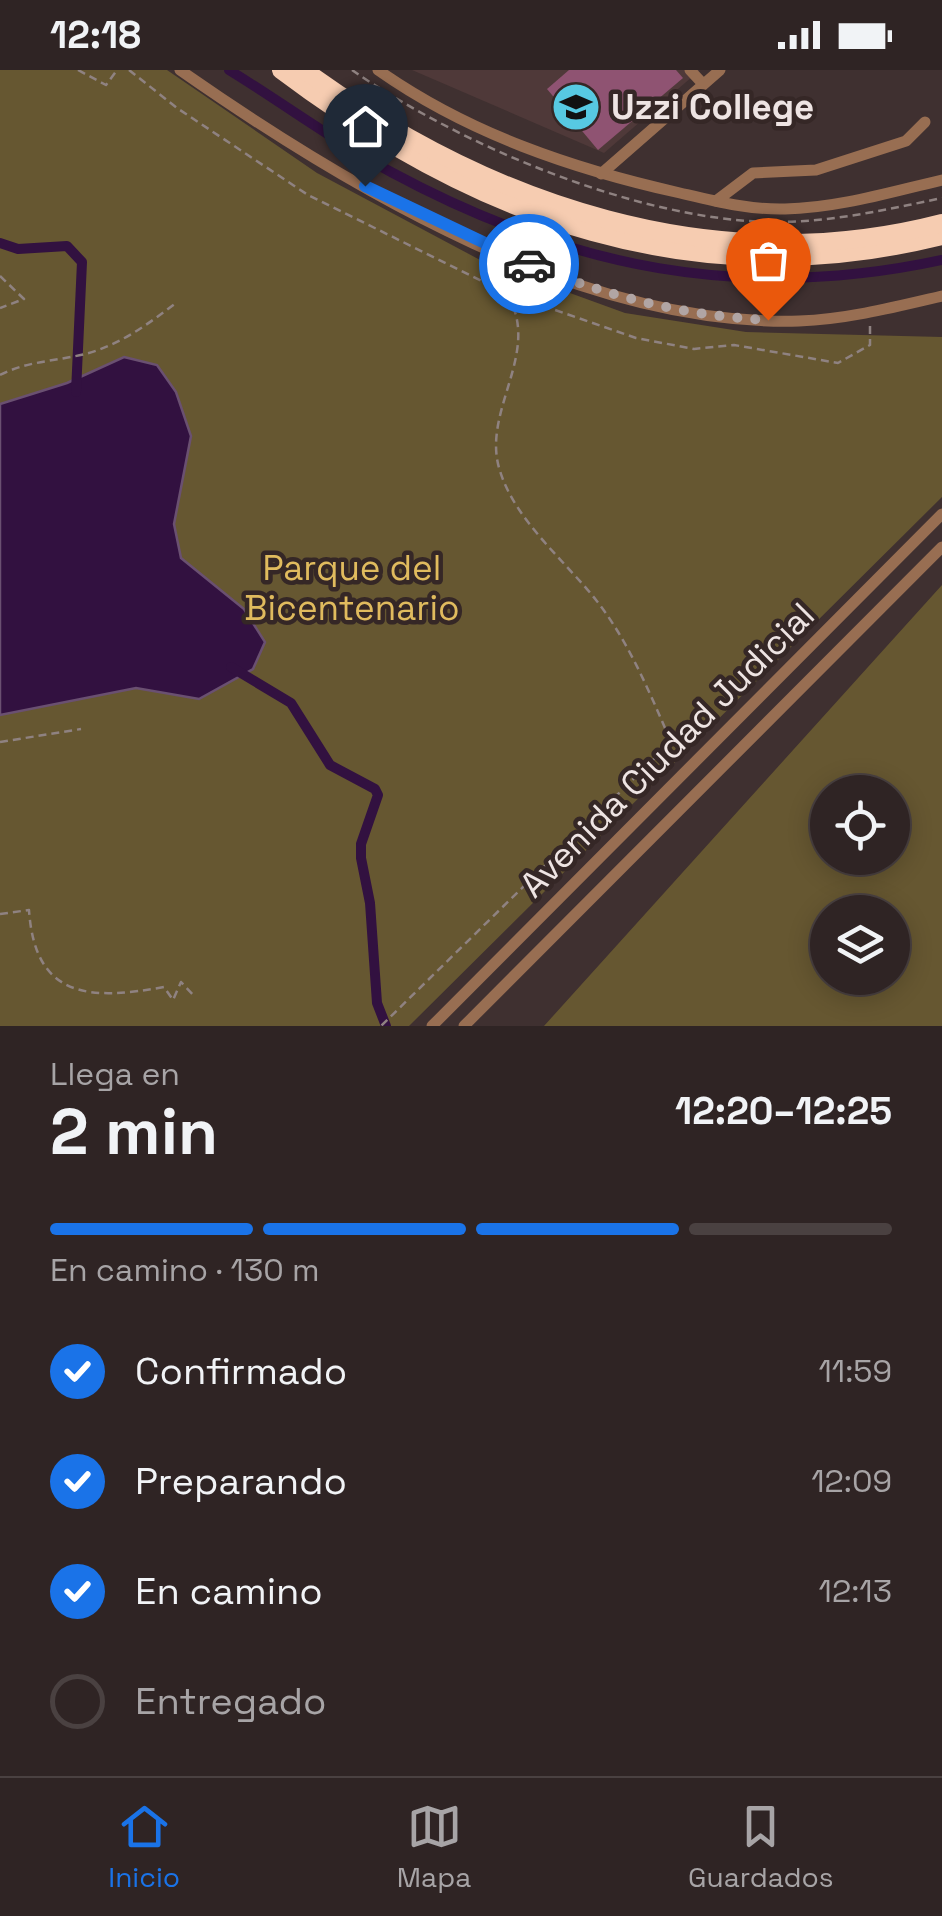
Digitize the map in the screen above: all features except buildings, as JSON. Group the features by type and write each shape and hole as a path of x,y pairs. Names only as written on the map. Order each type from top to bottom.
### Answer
{"highway":[{"path":"280,70 408,156 481,193 610,239 690,254 798,258 850,255 942,236"},
{"path":"304,70 427,148 504,186 590,218 697,239 795,244 873,237 942,223"}],"street":[{"path":"180,70 337,172 451,230 554,275 642,303 717,318 800,321 869,314 942,296"},
{"path":"378,70 461,119 600,174 716,201 752,208 814,208 942,180"},
{"path":"690,70 703,84"},
{"path":"600,174 719,70"},
{"path":"716,201 754,173 816,170 906,140 924,122"},
{"name":"Avenida Ciudad Judicial","path":"432,1026 942,514"},
{"name":"Avenida Ciudad Judicial","path":"464,1026 942,547"}],"path":[{"path":"78,70 106,85 116,70"},
{"path":"130,70 177,108 308,195 506,293 658,342 704,350 734,345 838,362 870,346 869,314"},
{"path":"0,276 24,298 0,308"},
{"path":"381,1026 660,753 667,739 643,677 616,627 528,517 499,470 500,417 519,337 514,306 506,293"},
{"path":"0,374 16,367 86,354 140,330 176,303"},
{"path":"0,742 81,729"},
{"path":"0,914 29,910 31,938 44,966 76,987 109,997 164,987 173,1000 181,982 195,997"}],"shaded area":[{"name":"Uzzi College","path":"412,70 700,70 604,153"},
{"path":"124,357 157,365 176,392 191,436 174,524 181,558 244,609 265,642 253,669 199,699 136,688 0,715 0,404 67,383"}],"green space":[{"name":"Parque del Bicentenario","path":"0,70 167,70 317,173 482,261 625,313 746,332 942,337 942,497 409,1026 0,1026"},
{"path":"942,585 942,1026 544,1026"}],"waterway":[{"path":"229,70 391,172 524,232 591,253 659,268 727,276 797,278 868,273 942,260"},
{"path":"0,243 18,249 67,246 82,262 76,392"},
{"path":"231,667 291,703 330,765 375,789 378,795 361,844 361,858 370,903 377,1003 386,1026"}],"way so far":[{"path":"529,264 642,303 717,318 768,320"}],"place":[{"name":"Uzzi College","path":"576,107"}],"route":[{"path":"365,186 529,264"}]}
